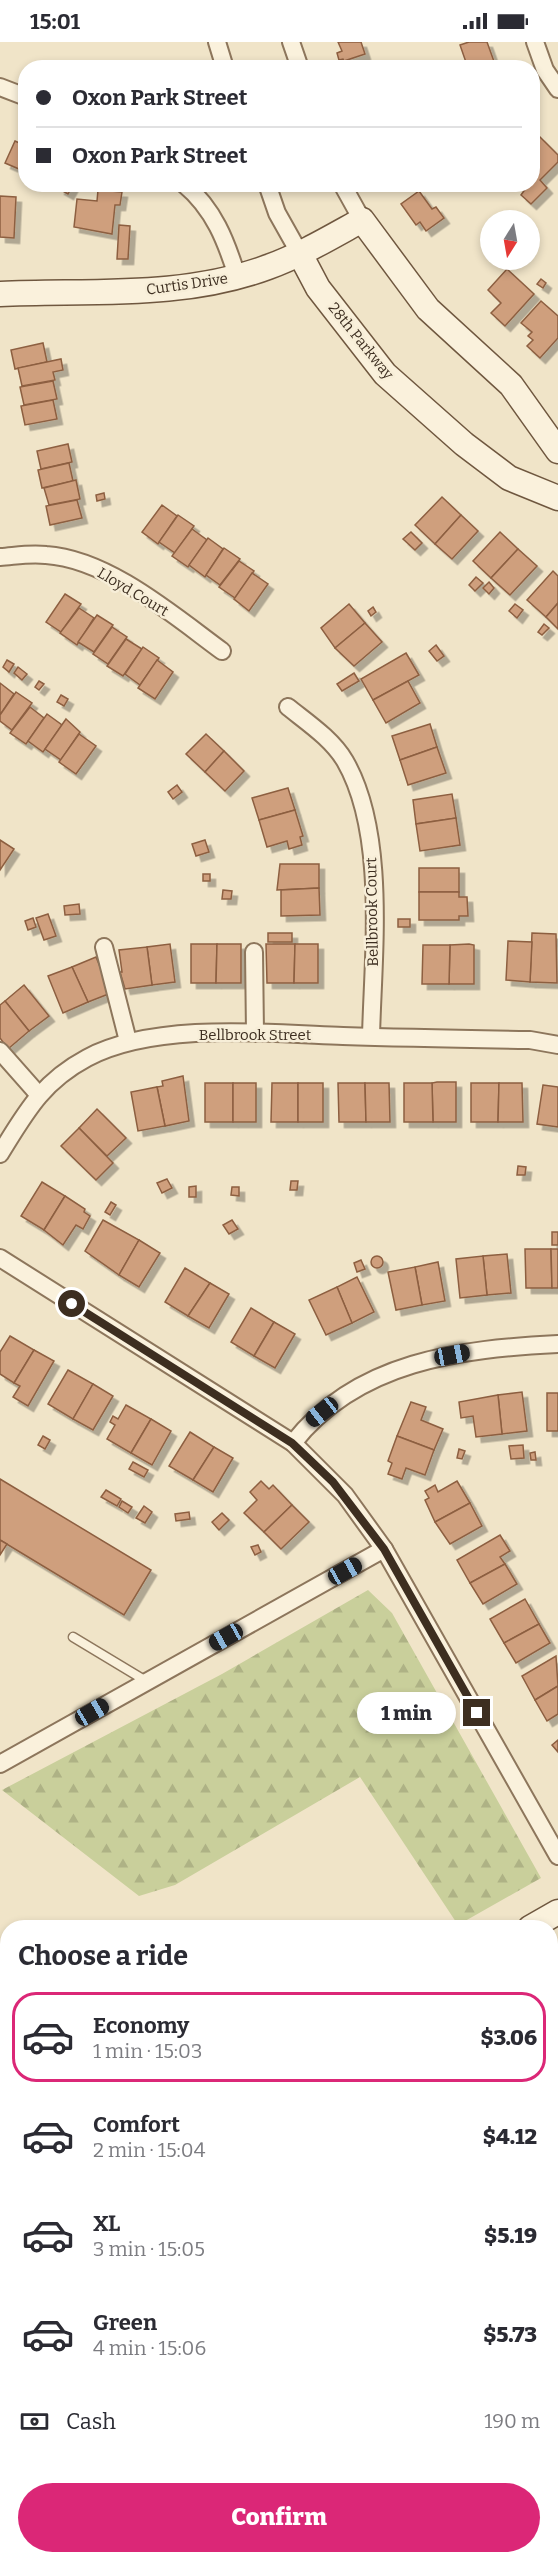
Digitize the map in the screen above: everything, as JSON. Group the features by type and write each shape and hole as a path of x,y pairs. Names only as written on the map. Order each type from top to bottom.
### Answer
{"street":[{"path":"217,42 223,60"},
{"path":"291,42 297,60"},
{"path":"535,42 545,70 558,89"},
{"path":"0,87 18,94"},
{"path":"193,192 204,201 212,213 227,244 237,276"},
{"name":"28th Parkway","path":"270,192 277,213 318,288 385,374 464,444 509,478 558,498"},
{"path":"347,192 362,219 428,309 511,385 558,451"},
{"name":"Curtis Drive","path":"0,294 165,290 237,276 300,255 362,219"},
{"name":"Lloyd Court","path":"0,557 48,555 75,561 126,584 222,651"},
{"name":"Bellbrook Court","path":"288,707 326,738 344,760 364,812 373,873 371,1036"},
{"path":"104,946 128,1041"},
{"path":"254,952 255,1033"},
{"name":"Bellbrook Street","path":"0,1154 38,1094 87,1058 128,1041 154,1036 255,1033 530,1040 558,1045"},
{"path":"0,1051 38,1094"},
{"path":"0,1258 292,1443 345,1495 384,1549 558,1856"},
{"path":"292,1443 309,1422 335,1402 367,1382 413,1362 472,1352 558,1344"},
{"path":"0,1764 384,1549"},
{"path":"544,1920 558,1912"}],"lane":[{"path":"73,1637 146,1681"}],"green space":[{"path":"368,1590 392,1613 541,1878 467,1920 455,1920 360,1777 175,1885 139,1896 2,1790 222,1674"}],"building":[{"path":"338,42 361,42 365,54 339,60 337,53 342,51"},
{"path":"469,42 487,42 493,60 465,60 460,45"},
{"path":"540,137 558,155 558,162 540,180"},
{"path":"15,141 18,142 18,169 5,163"},
{"path":"540,180 547,188 531,204 521,195 523,192 540,192"},
{"path":"98,192 122,192 120,205 115,205 112,234 74,227 77,199 97,201"},
{"path":"420,192 432,209 436,207 444,218 426,231 420,222 416,225 401,204"},
{"path":"0,196 16,197 14,238 0,237"},
{"path":"119,225 130,226 128,259 117,259"},
{"path":"508,270 534,294 505,326 491,313 501,303 488,290"},
{"path":"541,279 546,283 543,288 537,284"},
{"path":"541,301 558,316 558,338 540,358 527,346 533,340 528,336 532,332 521,323"},
{"path":"43,343 47,362 15,369 11,350"},
{"path":"61,359 63,370 53,372 55,380 22,386 18,368"},
{"path":"53,381 57,399 24,405 20,387"},
{"path":"53,400 57,419 25,425 21,406"},
{"path":"68,444 72,462 41,469 37,451"},
{"path":"69,463 73,481 42,488 38,470"},
{"path":"76,480 80,499 49,505 44,488"},
{"path":"104,493 105,499 97,501 96,495"},
{"path":"442,497 461,515 435,544 415,525"},
{"path":"77,500 82,518 50,525 46,506"},
{"path":"162,505 177,516 158,544 142,532"},
{"path":"178,515 194,526 175,553 159,542"},
{"path":"461,515 478,531 452,559 435,544"},
{"path":"192,529 207,540 188,567 172,556"},
{"path":"411,532 422,543 415,550 403,539"},
{"path":"500,532 518,549 491,578 473,561"},
{"path":"208,538 223,549 205,577 189,565"},
{"path":"224,548 240,559 220,585 206,575"},
{"path":"518,549 537,566 510,595 491,578"},
{"path":"239,561 254,571 235,598 219,587"},
{"path":"553,571 558,576 558,603 546,617 527,600"},
{"path":"252,573 268,584 249,611 234,599"},
{"path":"476,577 483,583 475,591 469,585"},
{"path":"489,582 494,588 489,594 483,588"},
{"path":"65,594 81,604 61,632 46,622"},
{"path":"558,603 558,629 546,617"},
{"path":"349,604 365,623 335,648 321,628"},
{"path":"515,604 523,610 517,618 509,611"},
{"path":"373,607 376,612 371,616 368,611"},
{"path":"79,608 94,618 77,645 60,633"},
{"path":"97,615 113,625 94,652 78,642"},
{"path":"365,623 382,642 354,666 335,648"},
{"path":"544,624 549,628 542,635 538,632"},
{"path":"112,627 127,637 108,664 93,654"},
{"path":"126,639 142,649 123,676 107,666"},
{"path":"436,645 444,656 437,661 429,651"},
{"path":"143,647 159,658 140,685 125,674"},
{"path":"406,653 419,675 373,700 361,679"},
{"path":"7,660 14,664 9,672 3,667"},
{"path":"157,660 173,672 155,699 138,688"},
{"path":"18,667 27,674 22,680 14,673"},
{"path":"354,673 359,681 342,691 337,684"},
{"path":"39,681 44,684 39,690 35,687"},
{"path":"408,681 420,703 386,723 373,700"},
{"path":"0,683 14,694 0,715"},
{"path":"16,692 32,703 12,730 0,721 0,715"},
{"path":"61,695 68,699 64,706 57,702"},
{"path":"30,707 44,718 26,744 10,733"},
{"path":"47,714 62,725 43,752 28,741"},
{"path":"66,719 80,732 61,760 45,749"},
{"path":"430,724 437,747 400,760 392,736"},
{"path":"79,734 96,746 76,774 59,762"},
{"path":"206,734 224,751 205,772 186,754"},
{"path":"437,747 446,773 408,785 400,760"},
{"path":"224,751 244,771 225,791 205,772"},
{"path":"177,785 182,792 173,799 168,792"},
{"path":"288,788 295,810 259,820 252,798"},
{"path":"452,794 456,818 416,824 413,800"},
{"path":"295,810 303,836 300,837 302,845 289,849 287,841 267,847 259,820"},
{"path":"456,818 460,845 420,851 416,824"},
{"path":"0,840 14,849 0,870"},
{"path":"205,840 209,852 196,856 192,844"},
{"path":"280,864 319,864 319,888 277,890"},
{"path":"419,868 459,868 459,892 419,892"},
{"path":"203,874 210,874 210,881 203,881"},
{"path":"319,888 320,915 281,916 281,890"},
{"path":"223,890 232,891 231,899 222,899"},
{"path":"419,892 459,892 459,897 467,897 468,916 459,916 459,920 419,920"},
{"path":"79,904 80,914 65,915 64,906"},
{"path":"48,914 56,936 44,940 36,918"},
{"path":"33,918 36,927 28,930 25,921"},
{"path":"398,919 410,919 410,927 398,927"},
{"path":"268,933 292,933 292,942 268,942"},
{"path":"532,933 556,934 557,983 530,982"},
{"path":"508,941 532,942 530,982 506,980"},
{"path":"170,944 175,982 152,985 147,947"},
{"path":"191,944 217,944 216,983 191,983"},
{"path":"217,944 241,944 241,983 216,983"},
{"path":"266,944 295,944 294,983 267,983"},
{"path":"295,944 318,944 318,983 294,983"},
{"path":"423,945 450,945 449,984 422,984"},
{"path":"450,945 474,945 474,984 449,984"},
{"path":"147,947 152,985 125,989 120,972 122,972 119,950"},
{"path":"96,957 111,993 88,1002 72,967"},
{"path":"72,967 88,1002 63,1013 48,976"},
{"path":"24,985 49,1016 29,1031 5,1001"},
{"path":"5,1001 29,1031 8,1049 0,1038 0,1005"},
{"path":"183,1076 189,1121 165,1126 157,1087 163,1086 162,1081"},
{"path":"456,1082 456,1122 433,1122 432,1083"},
{"path":"205,1083 233,1083 233,1122 205,1122"},
{"path":"233,1083 256,1083 256,1122 233,1122"},
{"path":"272,1083 298,1083 298,1122 271,1122"},
{"path":"298,1083 323,1083 323,1122 298,1122"},
{"path":"338,1083 365,1083 366,1122 339,1122"},
{"path":"365,1083 389,1083 390,1122 366,1122"},
{"path":"404,1083 432,1083 433,1122 404,1122"},
{"path":"471,1083 499,1083 498,1122 471,1122"},
{"path":"499,1083 522,1083 523,1122 498,1122"},
{"path":"543,1085 558,1087 558,1127 537,1124"},
{"path":"157,1087 165,1126 138,1131 131,1092"},
{"path":"97,1109 126,1138 107,1156 79,1128"},
{"path":"79,1128 113,1163 96,1180 61,1146"},
{"path":"518,1166 526,1167 525,1175 517,1175"},
{"path":"167,1179 172,1188 162,1193 157,1183"},
{"path":"291,1181 298,1181 297,1190 290,1190"},
{"path":"42,1182 65,1196 44,1230 21,1216"},
{"path":"196,1186 196,1197 189,1197 189,1187"},
{"path":"232,1187 239,1187 239,1196 231,1195"},
{"path":"65,1196 85,1209 84,1212 90,1216 83,1229 76,1225 63,1245 44,1230"},
{"path":"111,1202 116,1205 110,1215 105,1212"},
{"path":"103,1220 139,1240 119,1275 85,1251"},
{"path":"232,1220 238,1229 229,1234 223,1225"},
{"path":"552,1232 558,1232 558,1245 552,1245"},
{"path":"139,1240 160,1253 139,1287 119,1275"},
{"path":"525,1249 551,1249 552,1288 526,1288"},
{"path":"551,1249 558,1249 558,1288 552,1288"},
{"path":"507,1254 511,1293 487,1295 483,1256"},
{"path":"377,1256 383,1262 377,1268 371,1262"},
{"path":"483,1256 487,1295 460,1298 456,1259"},
{"path":"361,1260 365,1269 357,1272 354,1263"},
{"path":"438,1262 445,1301 422,1305 415,1267"},
{"path":"415,1267 422,1305 396,1310 388,1272"},
{"path":"185,1268 210,1283 188,1316 165,1302"},
{"path":"357,1277 374,1312 352,1323 337,1287"},
{"path":"210,1283 229,1294 209,1328 188,1316"},
{"path":"337,1287 352,1323 326,1335 309,1300"},
{"path":"251,1308 274,1322 254,1356 231,1342"},
{"path":"274,1322 295,1334 275,1368 254,1356"},
{"path":"10,1336 34,1350 14,1383 0,1374 0,1352"},
{"path":"34,1350 54,1361 28,1406 13,1397 20,1386 14,1383"},
{"path":"68,1370 93,1384 73,1419 48,1404"},
{"path":"93,1384 113,1396 93,1430 73,1419"},
{"path":"522,1392 527,1431 502,1434 498,1395"},
{"path":"547,1393 558,1393 558,1431 547,1431"},
{"path":"498,1395 502,1434 476,1437 473,1416 461,1418 459,1402"},
{"path":"411,1402 426,1407 421,1420 443,1429 434,1450 397,1436"},
{"path":"126,1405 151,1419 131,1453 107,1439 115,1425 110,1422 113,1416 118,1419"},
{"path":"151,1419 171,1431 152,1465 131,1453"},
{"path":"190,1432 214,1447 193,1480 169,1466"},
{"path":"43,1436 50,1440 45,1449 38,1445"},
{"path":"397,1436 434,1450 425,1475 406,1468 402,1479 388,1474 392,1463 388,1461"},
{"path":"523,1445 524,1458 511,1459 509,1446"},
{"path":"214,1447 233,1458 213,1492 193,1480"},
{"path":"459,1449 465,1451 462,1459 457,1458"},
{"path":"535,1452 536,1460 531,1460 530,1453"},
{"path":"133,1462 148,1470 144,1477 129,1469"},
{"path":"0,1479 151,1570 124,1615 0,1540"},
{"path":"261,1481 269,1489 273,1485 292,1505 264,1532 244,1513 257,1500 250,1492"},
{"path":"457,1481 470,1503 435,1522 425,1500 429,1498 425,1491 435,1485 438,1492"},
{"path":"106,1490 121,1499 117,1506 101,1497"},
{"path":"122,1501 132,1507 128,1513 119,1507"},
{"path":"470,1503 482,1526 450,1544 435,1522"},
{"path":"292,1505 309,1522 281,1549 264,1532"},
{"path":"144,1506 152,1512 145,1523 136,1518"},
{"path":"189,1512 190,1519 176,1521 175,1514"},
{"path":"222,1513 229,1520 219,1530 212,1522"},
{"path":"500,1535 510,1551 500,1557 505,1564 470,1583 457,1560"},
{"path":"0,1540 7,1544 0,1555"},
{"path":"258,1545 261,1552 255,1555 251,1547"},
{"path":"505,1564 517,1584 483,1604 470,1583"},
{"path":"525,1599 539,1624 504,1643 490,1619"},
{"path":"539,1624 550,1643 516,1663 504,1643"},
{"path":"556,1656 558,1686 535,1700 522,1676"},
{"path":"558,1686 558,1714 547,1721 535,1700"},
{"path":"558,1740 558,1752 552,1745"}],"route":[{"path":"72,1304 292,1443 333,1482 384,1549 477,1713"}]}
